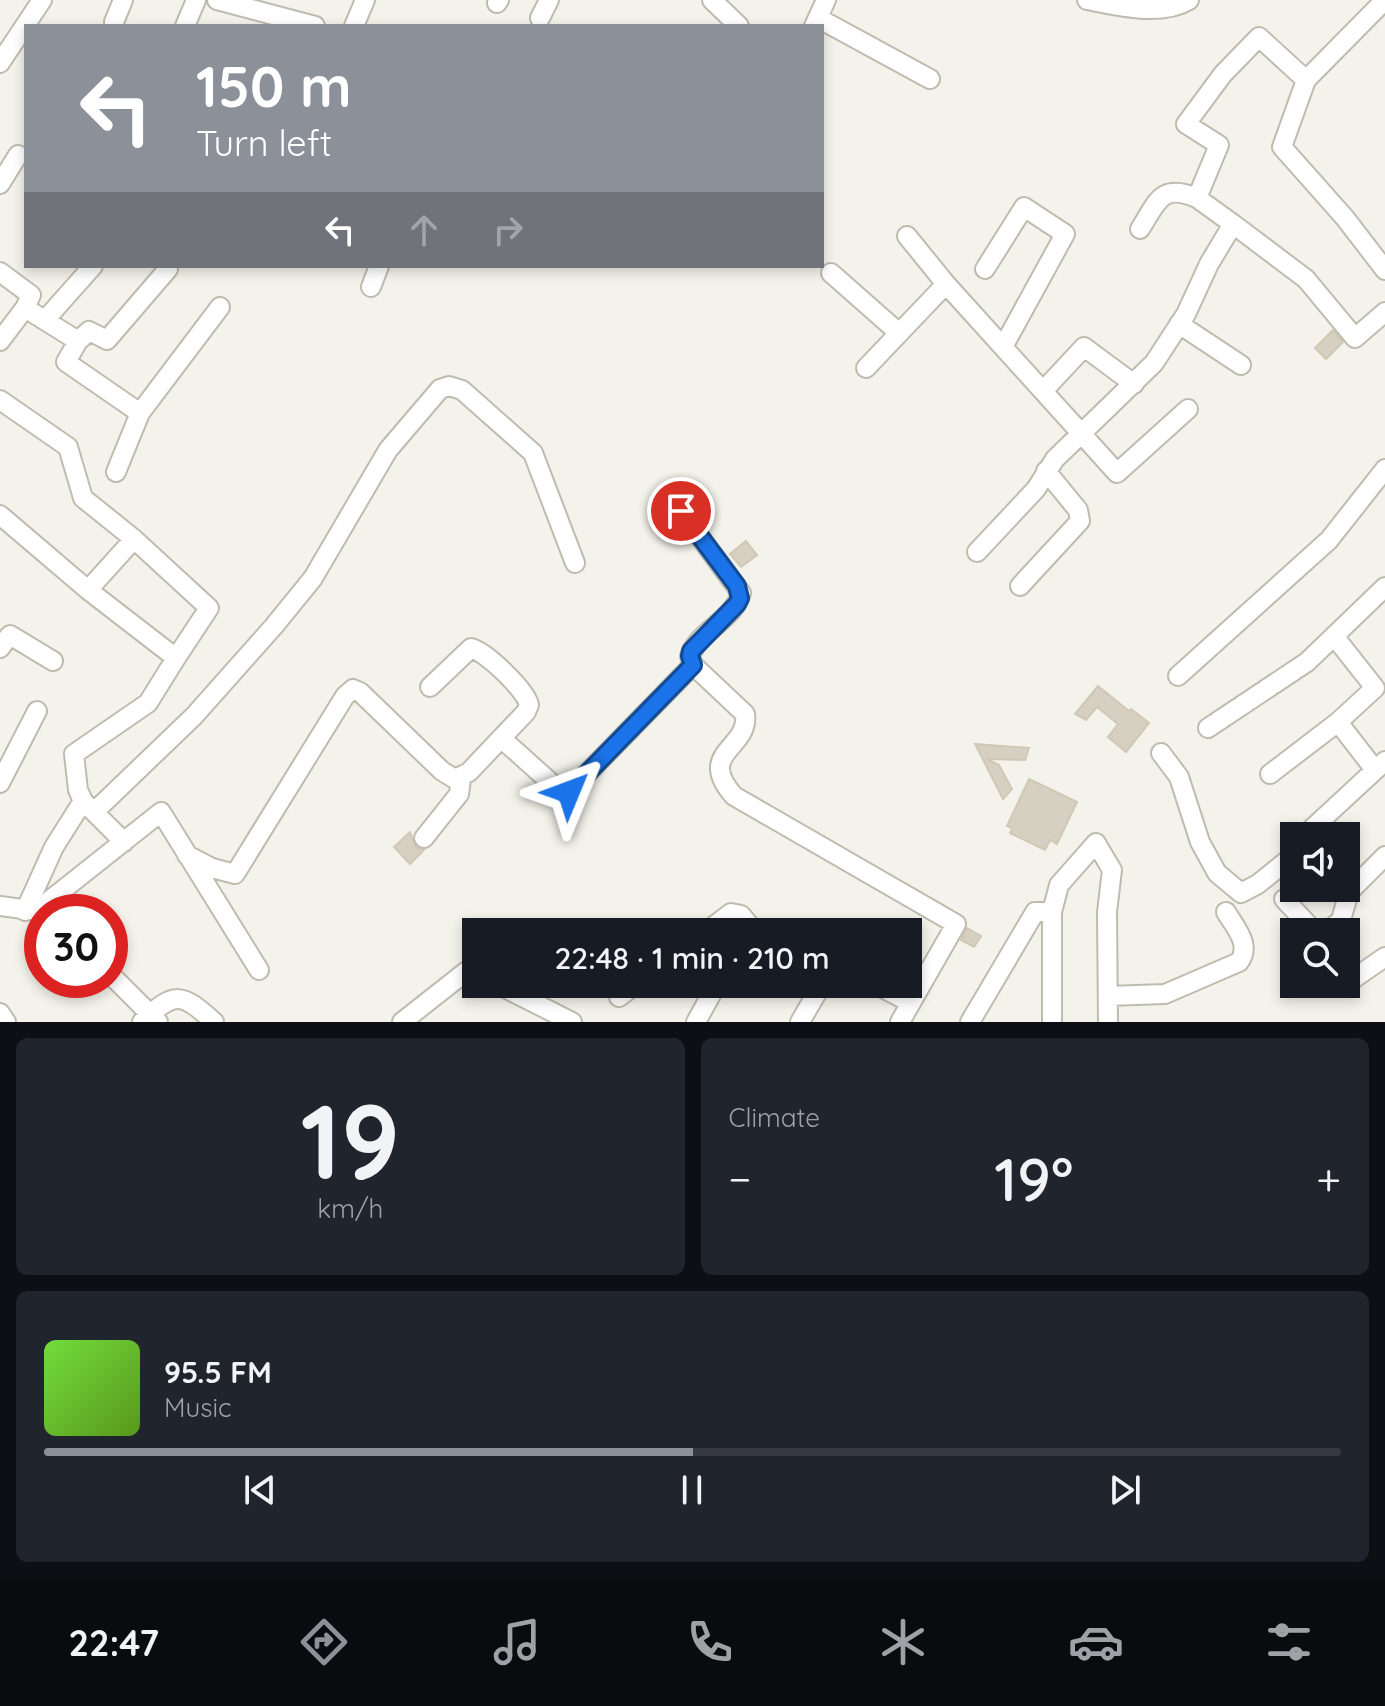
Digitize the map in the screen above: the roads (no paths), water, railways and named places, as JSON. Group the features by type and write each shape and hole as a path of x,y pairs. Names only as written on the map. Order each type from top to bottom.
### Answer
{"street":[{"path":"26,24 42,0"},
{"path":"114,22 123,0"},
{"path":"186,24 196,0"},
{"path":"217,0 307,24"},
{"path":"355,24 365,0"},
{"path":"540,18 549,0"},
{"path":"712,0 737,24"},
{"path":"816,22 826,0"},
{"path":"1087,0 1119,7 1156,8 1183,4 1189,0"},
{"path":"1385,0 1306,80 1282,147 1345,218 1385,270"},
{"path":"824,26 930,79"},
{"path":"0,63 24,27"},
{"path":"1197,198 1219,145 1186,124 1223,74 1259,37 1306,80"},
{"path":"0,184 18,155"},
{"path":"1140,229 1161,196 1170,191 1181,191 1197,198 1306,279 1355,338 1385,312"},
{"path":"985,269 1024,207 1065,234 1003,347"},
{"path":"977,552 1036,489 1046,471 1080,432 1154,363 1179,324 1233,224"},
{"path":"907,236 946,284 1122,479 1188,409"},
{"path":"45,320 91,268"},
{"path":"371,287 378,268"},
{"path":"140,413 66,362 87,331 107,340 168,269"},
{"path":"0,272 31,295 0,341"},
{"path":"831,273 899,333"},
{"path":"866,368 946,284"},
{"path":"116,472 140,413 220,307"},
{"path":"25,308 78,341"},
{"path":"1179,324 1241,365"},
{"path":"1043,391 1084,347 1134,384"},
{"path":"41,894 54,847 89,806 194,716 274,626 313,578 388,450 440,389 456,387 533,453 575,563"},
{"path":"0,400 68,447 83,498 134,539 209,608 148,703 74,754 78,790 124,842"},
{"path":"1020,586 1080,521 1078,510 1046,471"},
{"path":"1178,676 1329,540 1381,483"},
{"path":"681,511 741,593 737,604 691,651 690,656 693,665 747,719 720,767 722,783 734,796 956,924 900,1022"},
{"path":"0,515 88,590 176,658"},
{"path":"88,590 134,539"},
{"path":"1208,728 1307,662 1385,587"},
{"path":"0,648 10,635 53,661"},
{"path":"1270,774 1338,722 1375,688 1334,636"},
{"path":"424,838 459,794 461,779 526,712 529,701 481,652 471,648 430,687"},
{"path":"501,738 559,790 569,792 693,665"},
{"path":"187,855 212,868 235,874 345,696 353,689 360,692 442,771 461,779"},
{"path":"0,783 37,711"},
{"path":"1319,822 1380,766 1338,722"},
{"path":"1161,753 1179,777 1200,842 1217,873 1241,893 1280,866"},
{"path":"58,894 161,812 259,970"},
{"path":"1052,1022 1052,912 1059,885 1096,843 1112,870 1107,912 1108,1022"},
{"path":"1340,918 1349,892 1385,856"},
{"path":"1287,902 1302,918"},
{"path":"0,906 24,910"},
{"path":"970,1022 1035,912 1052,912"},
{"path":"1108,996 1165,994 1234,965 1243,958 1244,944 1226,912"},
{"path":"724,918 731,913 742,918"},
{"path":"1360,974 1385,957"},
{"path":"402,1022 462,975"},
{"path":"128,994 150,1019 175,999 183,998 214,1022"},
{"path":"522,998 562,1020"},
{"path":"696,1022 709,998"},
{"path":"800,1022 814,998"},
{"path":"902,998 911,1003"},
{"path":"0,1013 6,1022"}]}
